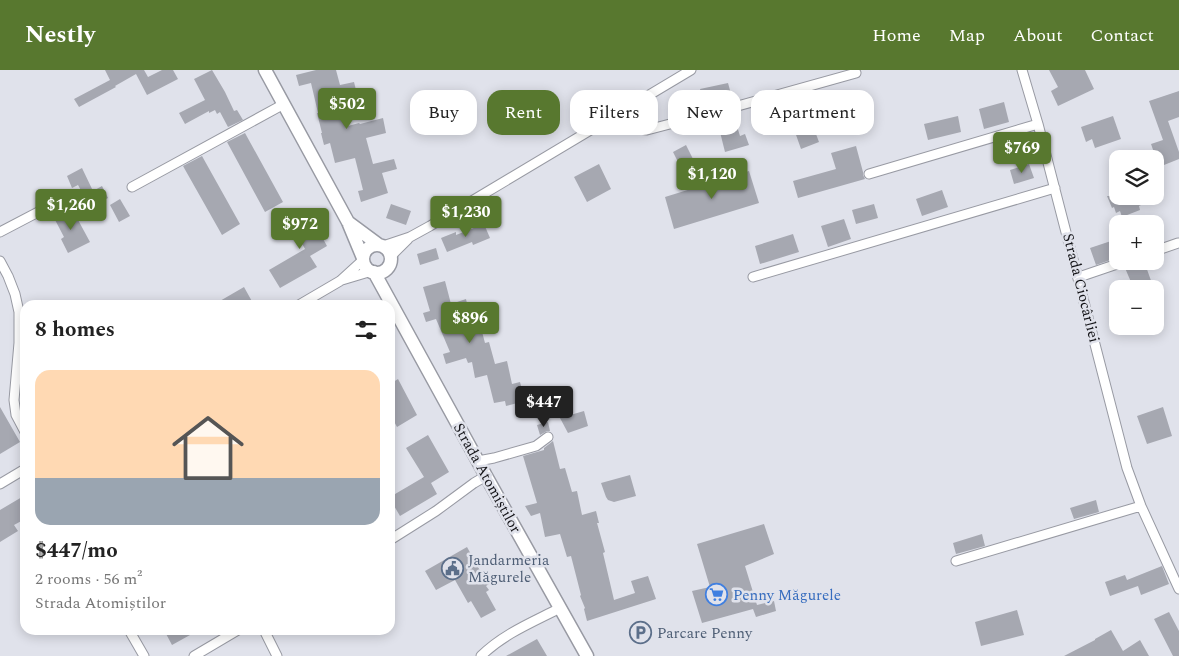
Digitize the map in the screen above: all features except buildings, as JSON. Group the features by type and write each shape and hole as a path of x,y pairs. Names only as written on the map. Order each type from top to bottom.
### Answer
{"main road":[{"path":"265,70 348,222 365,267 373,272 380,272 389,262 388,251 348,222"},
{"path":"363,259 364,253 369,247 381,246"},
{"name":"Strada Atomiștilor","path":"389,262 389,298"},
{"name":"Strada Atomiștilor","path":"373,272 389,298"},
{"name":"Strada Atomiștilor","path":"395,309 587,656"}],"street":[{"path":"658,90 691,70"},
{"name":"Strada Ciocârliei","path":"1022,70 1079,277 1127,468 1141,506 1179,589"},
{"path":"658,127 727,110 856,72"},
{"path":"132,187 284,104"},
{"path":"868,174 1038,124"},
{"path":"381,246 410,237 582,135"},
{"path":"753,277 1055,188"},
{"path":"0,232 63,198"},
{"path":"389,262 410,237"},
{"path":"1164,248 1178,243"},
{"path":"308,300 340,281 363,259"},
{"path":"0,261 16,294 19,312 19,343 14,408 20,423"},
{"path":"1079,277 1109,267"},
{"path":"340,281 373,272"},
{"path":"478,461 536,446 548,437"},
{"path":"0,484 20,472"},
{"path":"395,537 486,476"},
{"path":"956,561 1141,506"},
{"path":"481,656 502,639 560,608"},
{"path":"132,635 144,656"},
{"path":"194,656 230,635"},
{"path":"266,635 277,656"}],"place":[{"name":"Jandarmeria Măgurele","path":"452,569"},
{"name":"Penny Măgurele","path":"717,595"},
{"name":"Parcare Penny","path":"641,633"}]}
